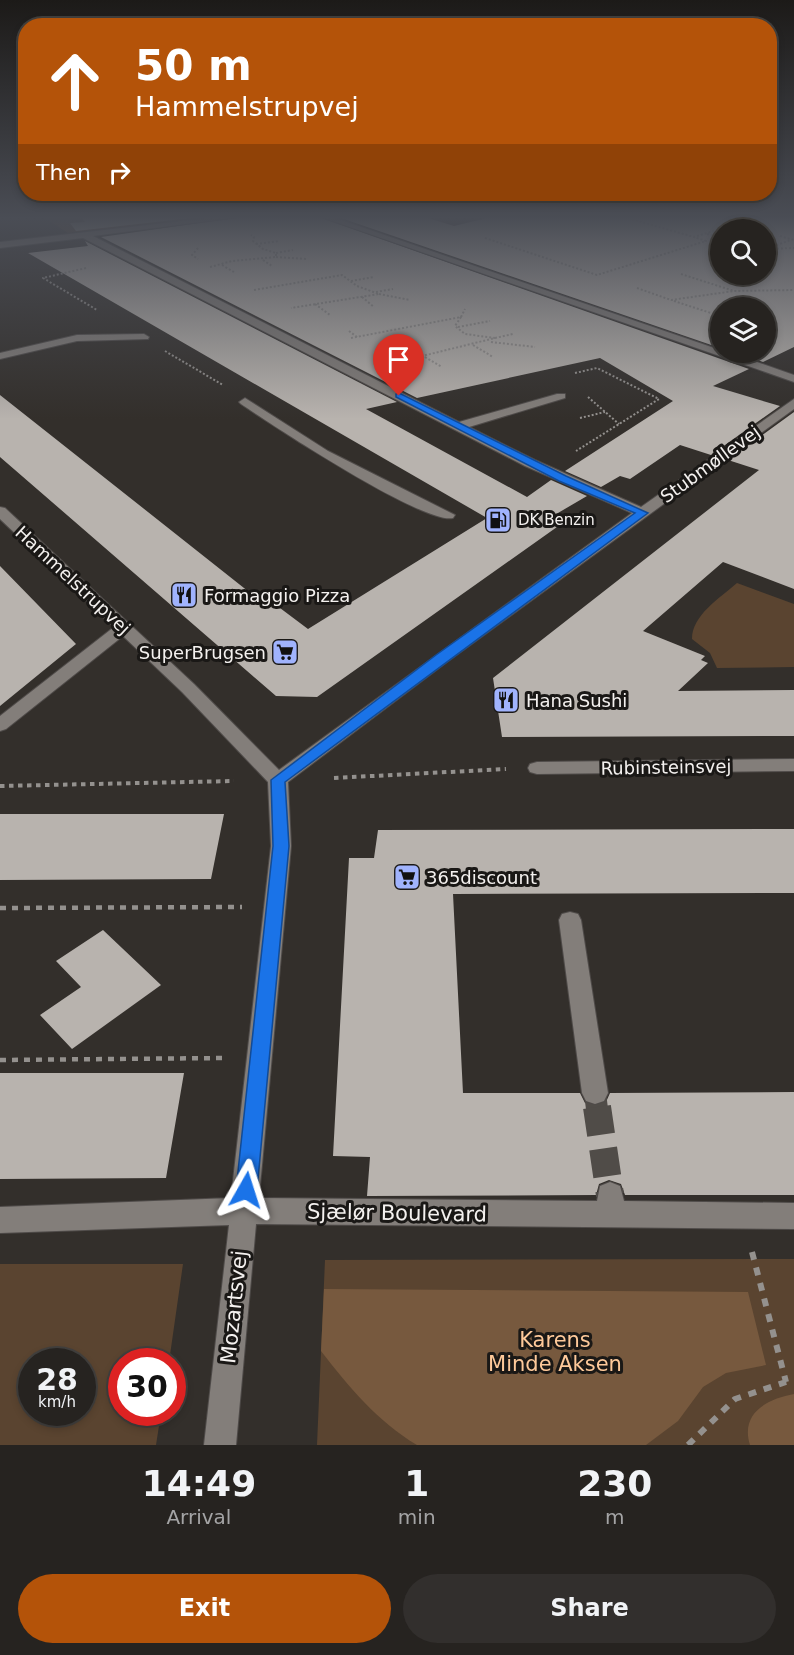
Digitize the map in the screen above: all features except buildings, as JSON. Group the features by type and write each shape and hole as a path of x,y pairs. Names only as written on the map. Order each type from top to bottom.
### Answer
{"street":[{"path":"182,284 458,426 563,478 643,513"},
{"path":"521,284 794,379"},
{"path":"0,356 77,338 144,338"},
{"path":"458,426 561,396"},
{"path":"244,402 323,454 412,500 448,515"},
{"name":"Stubmøllevej","path":"278,780 343,734 441,658 794,404"},
{"name":"Hammelstrupvej","path":"0,511 238,737 278,780"},
{"path":"0,725 123,628"},
{"name":"Rubinsteinsvej","path":"537,768 794,765"},
{"name":"Mozartsvej","path":"220,1445 276,907 281,846 278,780"},
{"path":"570,920 595,1093"},
{"name":"Sjælør Boulevard","path":"0,1220 244,1211 611,1205 743,1216 794,1216"}],"path":[{"path":"248,291 287,284"},
{"path":"355,284 379,294 410,300"},
{"path":"714,284 734,291"},
{"path":"637,288 710,313"},
{"path":"375,292 393,289"},
{"path":"671,300 734,291 794,290"},
{"path":"285,309 379,294"},
{"path":"361,297 375,307"},
{"path":"315,304 330,315"},
{"path":"465,309 455,326 465,334 495,338"},
{"path":"437,314 445,320"},
{"path":"347,339 461,317"},
{"path":"458,328 490,321"},
{"path":"396,322 404,328"},
{"path":"349,331 357,337"},
{"path":"490,341 513,334"},
{"path":"394,363 490,341 535,347"},
{"path":"473,344 493,357"},
{"path":"425,357 442,367"},
{"path":"0,786 278,780 537,768"},
{"path":"0,909 276,907"},
{"path":"0,1060 260,1058"},
{"path":"743,1216 786,1382"},
{"path":"688,1445 735,1399 786,1382 794,1383"}],"green space":[{"path":"737,583 794,604 794,667 717,668 710,653 692,639 693,630 702,615"},
{"name":"Karens Minde Aksen","path":"794,1259 794,1445 317,1445 325,1260"},
{"path":"0,1264 183,1264 171,1348 108,1348 108,1426 159,1426 156,1445 0,1445"},
{"name":"Karens Minde Aksen","path":"324,1289 748,1292 766,1365 726,1373 703,1387 678,1421 646,1445 417,1445 376,1414 321,1351"},
{"path":"794,1394 794,1445 750,1445 749,1424 758,1409 774,1400"}],"tunnel":[{"path":"595,1093 597,1109"},
{"path":"597,1107 610,1195"}],"place":[{"name":"DK Benzin","path":"498,520"},
{"name":"Formaggio Pizza","path":"184,595"},
{"name":"SuperBrugsen","path":"285,652"},
{"name":"Hana Sushi","path":"506,700"},
{"name":"365discount","path":"407,877"}],"route":[{"path":"246,1190 281,846 278,780 343,734 441,658 643,513 530,463 399,396"}]}
